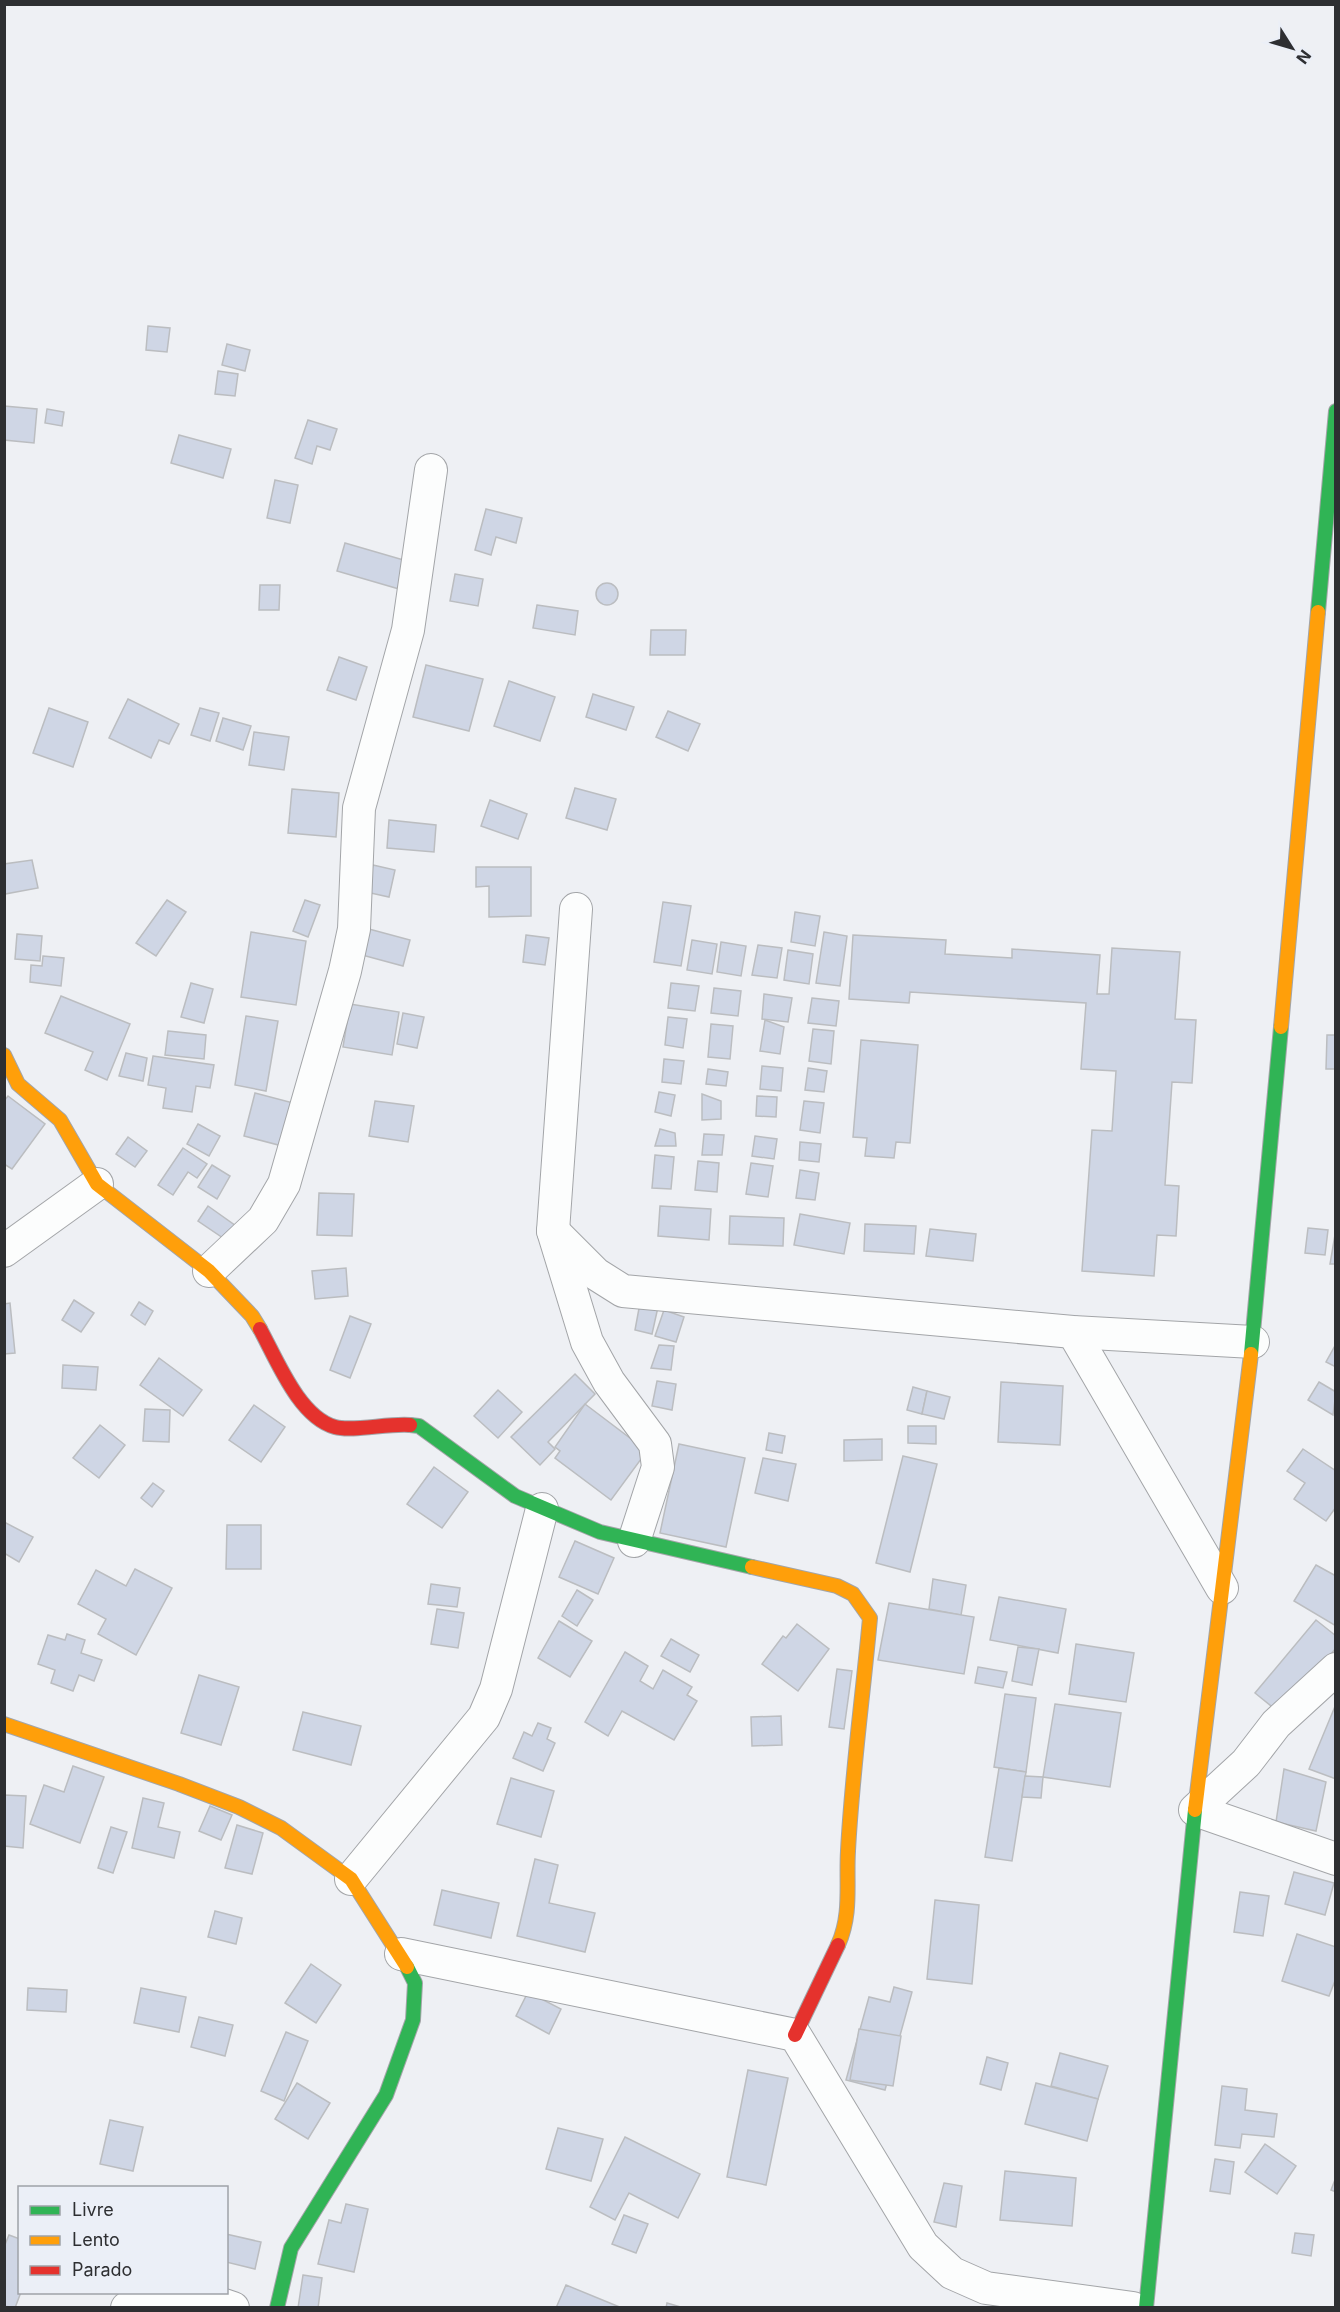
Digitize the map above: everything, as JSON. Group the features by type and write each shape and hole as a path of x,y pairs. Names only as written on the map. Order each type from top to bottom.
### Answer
{"street":[{"path":"1146,2307 1195,1810 1253,1342 1335,411"},
{"path":"209,1271 263,1220 284,1184 345,971 354,929 358,808 408,630 431,470"},
{"path":"576,909 553,1231 586,1342 609,1382 655,1444 658,1467 634,1541"},
{"path":"4,1056 18,1084 60,1120 97,1184 209,1271 252,1316 294,1391 313,1416 336,1428 401,1424 419,1426 516,1496 600,1532 837,1586 853,1594 870,1618 848,1852 849,1901 845,1929 795,2035"},
{"path":"4,1251 97,1184"},
{"path":"553,1231 596,1274 623,1291 1073,1332 1253,1342"},
{"path":"1073,1332 1222,1588"},
{"path":"351,1879 484,1717 496,1689 542,1509"},
{"path":"1195,1810 1246,1763 1276,1724 1335,1669"},
{"path":"4,1724 239,1807 281,1828 351,1879 401,1954 415,1983 412,2020 386,2094 291,2248 277,2307"},
{"path":"1195,1810 1335,1859"},
{"path":"401,1954 795,2035 923,2246 952,2273 986,2288 1133,2307"},
{"path":"127,2307 172,2295 200,2296 233,2307"}],"building":[{"path":"148,326 170,328 167,352 146,350"},
{"path":"227,344 250,350 245,371 222,365"},
{"path":"218,371 238,374 235,396 215,394"},
{"path":"4,406 37,409 34,443 4,440"},
{"path":"47,409 64,412 62,426 45,423"},
{"path":"308,420 337,429 330,450 317,446 312,464 295,458"},
{"path":"179,435 231,449 223,478 171,463"},
{"path":"275,480 298,485 290,523 267,518"},
{"path":"486,509 522,518 516,543 496,537 491,555 475,550"},
{"path":"345,543 407,561 399,589 337,571"},
{"path":"455,574 483,579 478,606 450,601"},
{"path":"603,583 611,583 618,590 618,598 611,605 603,605 596,598 596,590"},
{"path":"260,585 280,585 279,610 259,610"},
{"path":"537,605 578,611 575,635 533,628"},
{"path":"651,630 686,630 685,655 650,655"},
{"path":"339,657 367,667 356,700 327,690"},
{"path":"426,665 483,679 469,731 413,717"},
{"path":"509,681 555,697 540,741 494,726"},
{"path":"593,694 634,707 626,730 586,717"},
{"path":"128,699 179,724 169,744 159,740 151,758 109,738"},
{"path":"49,708 88,722 73,767 33,753"},
{"path":"200,708 219,713 210,741 191,735"},
{"path":"668,711 700,724 688,751 656,737"},
{"path":"223,718 251,726 243,750 216,741"},
{"path":"254,732 289,737 284,770 249,765"},
{"path":"575,788 616,799 607,830 566,818"},
{"path":"292,789 339,793 336,837 288,833"},
{"path":"490,800 527,814 518,839 481,826"},
{"path":"389,820 436,825 434,852 387,848"},
{"path":"32,860 38,888 5,894 4,864"},
{"path":"373,865 395,870 389,897 366,892"},
{"path":"476,867 531,867 531,916 489,917 489,886 476,887"},
{"path":"167,900 186,912 156,956 136,943"},
{"path":"305,900 320,905 308,937 293,931"},
{"path":"663,902 691,906 681,966 654,962"},
{"path":"795,912 820,916 815,946 791,942"},
{"path":"369,929 410,940 403,966 362,955"},
{"path":"251,932 306,941 296,1005 241,997"},
{"path":"824,932 847,936 840,986 816,983"},
{"path":"17,934 42,936 40,961 15,959"},
{"path":"526,935 549,938 545,965 523,962"},
{"path":"853,935 946,940 945,954 1012,958 1012,949 1100,955 1097,994 1109,994 1112,948 1180,952 1175,1019 1196,1020 1192,1083 1172,1082 1165,1185 1179,1186 1176,1236 1157,1235 1154,1276 1082,1271 1092,1130 1112,1131 1116,1071 1081,1069 1086,1003 910,992 909,1003 849,999"},
{"path":"692,940 717,944 712,974 687,970"},
{"path":"721,942 746,946 741,976 717,972"},
{"path":"758,945 782,948 777,978 752,975"},
{"path":"788,950 813,954 809,984 784,980"},
{"path":"43,956 64,958 61,986 30,982 31,965 42,966"},
{"path":"191,983 213,989 204,1023 181,1017"},
{"path":"671,983 699,986 695,1011 668,1008"},
{"path":"714,988 741,991 738,1016 711,1013"},
{"path":"764,994 792,998 788,1022 762,1019"},
{"path":"61,996 130,1024 107,1080 85,1070 93,1052 45,1033"},
{"path":"812,998 839,1001 836,1026 808,1023"},
{"path":"350,1004 399,1012 392,1055 343,1047"},
{"path":"403,1013 424,1017 417,1048 397,1044"},
{"path":"246,1016 278,1021 266,1091 235,1085"},
{"path":"668,1017 687,1019 683,1048 665,1045"},
{"path":"765,1020 784,1027 780,1054 760,1051"},
{"path":"711,1024 733,1026 730,1059 708,1057"},
{"path":"813,1029 834,1031 831,1064 809,1061"},
{"path":"168,1031 206,1035 204,1059 165,1055"},
{"path":"1327,1035 1336,1035 1336,1069 1326,1069"},
{"path":"861,1040 918,1045 910,1143 896,1142 894,1158 865,1156 867,1138 853,1137"},
{"path":"126,1053 147,1058 143,1081 119,1076"},
{"path":"153,1056 214,1065 210,1088 196,1086 192,1112 163,1108 166,1088 148,1085"},
{"path":"664,1059 684,1061 681,1084 662,1082"},
{"path":"762,1066 783,1068 781,1091 760,1089"},
{"path":"808,1068 827,1071 824,1092 805,1090"},
{"path":"708,1069 728,1072 726,1086 706,1084"},
{"path":"659,1092 675,1095 671,1116 655,1112"},
{"path":"255,1093 297,1104 286,1147 244,1136"},
{"path":"702,1094 721,1101 721,1119 702,1120"},
{"path":"8,1096 45,1124 12,1169 4,1164 4,1101"},
{"path":"757,1096 777,1097 776,1117 756,1116"},
{"path":"375,1101 414,1106 408,1142 369,1136"},
{"path":"804,1101 824,1103 820,1133 800,1130"},
{"path":"198,1124 220,1136 209,1156 187,1144"},
{"path":"660,1129 675,1133 676,1146 655,1146"},
{"path":"704,1134 724,1135 722,1155 702,1155"},
{"path":"755,1136 777,1139 774,1159 752,1156"},
{"path":"128,1137 147,1151 135,1167 116,1154"},
{"path":"800,1142 821,1144 819,1162 799,1160"},
{"path":"183,1148 207,1164 197,1178 188,1172 173,1195 158,1185"},
{"path":"655,1155 674,1157 671,1189 652,1188"},
{"path":"698,1161 719,1163 717,1192 695,1190"},
{"path":"751,1163 773,1166 768,1197 746,1194"},
{"path":"212,1165 230,1176 217,1199 198,1187"},
{"path":"800,1170 819,1173 815,1200 796,1198"},
{"path":"319,1193 354,1194 352,1236 317,1235"},
{"path":"208,1206 236,1226 226,1240 198,1221"},
{"path":"660,1206 711,1209 709,1240 658,1236"},
{"path":"800,1214 850,1223 844,1254 794,1245"},
{"path":"730,1216 784,1218 783,1246 729,1244"},
{"path":"865,1224 916,1226 914,1254 864,1251"},
{"path":"1308,1228 1328,1230 1325,1255 1305,1253"},
{"path":"930,1229 976,1234 973,1261 926,1256"},
{"path":"1336,1229 1336,1264 1330,1264"},
{"path":"346,1268 348,1296 315,1299 312,1271"},
{"path":"74,1300 94,1313 81,1332 62,1320"},
{"path":"139,1302 153,1311 145,1325 131,1315"},
{"path":"10,1303 15,1353 4,1354 4,1304"},
{"path":"640,1303 658,1307 652,1334 635,1330"},
{"path":"664,1310 684,1317 676,1342 655,1336"},
{"path":"350,1316 371,1324 350,1378 330,1370"},
{"path":"1336,1344 1336,1367 1326,1362"},
{"path":"659,1345 674,1346 671,1370 651,1368"},
{"path":"159,1358 202,1390 183,1416 140,1385"},
{"path":"63,1365 98,1367 96,1390 62,1388"},
{"path":"575,1374 595,1394 548,1442 555,1449 540,1465 511,1437"},
{"path":"657,1381 676,1384 672,1410 652,1406"},
{"path":"1001,1382 1063,1386 1060,1445 998,1442"},
{"path":"1319,1382 1336,1392 1333,1415 1308,1400"},
{"path":"913,1387 927,1391 922,1414 907,1410"},
{"path":"498,1390 522,1412 498,1438 474,1416"},
{"path":"927,1391 950,1397 944,1419 922,1414"},
{"path":"585,1404 647,1451 611,1500 555,1458 560,1451 555,1447"},
{"path":"254,1405 285,1427 261,1462 229,1440"},
{"path":"145,1409 170,1410 169,1442 143,1441"},
{"path":"100,1425 125,1445 99,1478 73,1458"},
{"path":"908,1426 936,1426 936,1444 908,1443"},
{"path":"769,1433 785,1436 782,1453 766,1450"},
{"path":"882,1439 882,1460 844,1461 844,1440"},
{"path":"679,1444 745,1458 726,1547 660,1533"},
{"path":"1303,1449 1336,1471 1336,1507 1326,1521 1294,1499 1305,1483 1287,1471"},
{"path":"903,1456 937,1464 910,1572 876,1563"},
{"path":"763,1458 796,1464 788,1501 755,1493"},
{"path":"434,1467 468,1492 442,1528 407,1504"},
{"path":"153,1483 164,1491 152,1507 141,1498"},
{"path":"4,1522 33,1537 19,1562 4,1553"},
{"path":"227,1525 261,1525 261,1569 226,1569"},
{"path":"575,1541 614,1558 598,1594 559,1577"},
{"path":"1316,1565 1336,1576 1336,1626 1294,1601"},
{"path":"135,1569 172,1588 136,1655 98,1634 106,1619 78,1604 96,1570 126,1586"},
{"path":"933,1579 966,1585 961,1615 929,1609"},
{"path":"431,1584 460,1588 457,1607 428,1604"},
{"path":"577,1590 593,1600 577,1626 562,1616"},
{"path":"999,1597 1066,1609 1058,1653 990,1640"},
{"path":"889,1603 974,1617 964,1674 878,1660"},
{"path":"437,1609 464,1613 458,1648 431,1644"},
{"path":"1316,1620 1336,1636 1336,1648 1281,1714 1255,1693"},
{"path":"559,1621 592,1641 570,1677 538,1658"},
{"path":"797,1624 829,1649 798,1691 762,1664 783,1636 786,1638"},
{"path":"67,1634 85,1640 81,1653 102,1660 94,1681 79,1675 73,1691 51,1683 55,1670 38,1664 48,1635 65,1640"},
{"path":"671,1639 699,1655 690,1672 661,1656"},
{"path":"1076,1644 1134,1653 1126,1702 1069,1694"},
{"path":"1018,1647 1039,1649 1032,1685 1012,1681"},
{"path":"625,1652 648,1666 640,1681 653,1689 663,1670 692,1687 687,1695 697,1701 674,1740 622,1711 608,1736 585,1722"},
{"path":"978,1667 1007,1672 1003,1688 975,1683"},
{"path":"837,1669 852,1671 844,1729 829,1727"},
{"path":"199,1675 239,1687 221,1745 181,1733"},
{"path":"1005,1694 1036,1698 1026,1772 994,1767"},
{"path":"1055,1704 1121,1713 1110,1787 1043,1777"},
{"path":"1336,1704 1336,1779 1309,1769"},
{"path":"303,1712 361,1726 351,1765 293,1750"},
{"path":"781,1716 782,1745 752,1746 751,1717"},
{"path":"538,1723 551,1728 547,1739 555,1743 543,1771 513,1758 524,1732 532,1736"},
{"path":"73,1766 104,1777 80,1843 30,1824 44,1785 64,1792"},
{"path":"999,1768 1026,1772 1012,1861 985,1857"},
{"path":"1284,1769 1326,1782 1316,1831 1276,1822"},
{"path":"1025,1776 1043,1777 1041,1798 1022,1797"},
{"path":"511,1778 554,1791 541,1837 497,1824"},
{"path":"4,1795 26,1796 23,1848 4,1846"},
{"path":"143,1798 164,1803 158,1827 180,1832 174,1858 132,1848"},
{"path":"210,1806 232,1815 221,1840 199,1831"},
{"path":"237,1825 263,1833 252,1874 225,1868"},
{"path":"111,1827 127,1832 113,1873 98,1868"},
{"path":"535,1859 558,1865 549,1903 595,1913 585,1952 517,1936"},
{"path":"1294,1872 1334,1883 1325,1915 1285,1904"},
{"path":"442,1890 499,1903 491,1938 434,1925"},
{"path":"1240,1892 1269,1896 1263,1936 1234,1932"},
{"path":"935,1900 979,1905 972,1984 927,1979"},
{"path":"215,1911 242,1918 236,1944 208,1937"},
{"path":"1297,1934 1336,1947 1336,1978 1329,1996 1282,1981"},
{"path":"311,1964 341,1985 316,2023 285,2003"},
{"path":"894,1987 912,1992 885,2090 846,2080 869,1997 890,2002"},
{"path":"28,1988 67,1990 66,2012 27,2010"},
{"path":"141,1988 186,1997 179,2032 134,2023"},
{"path":"528,1992 561,2009 549,2034 516,2016"},
{"path":"199,2017 233,2025 225,2056 191,2047"},
{"path":"859,2029 901,2036 893,2086 850,2080"},
{"path":"286,2032 308,2041 284,2101 261,2091"},
{"path":"1060,2053 1108,2066 1098,2099 1051,2086"},
{"path":"987,2057 1008,2063 1001,2090 980,2084"},
{"path":"748,2070 788,2078 766,2185 727,2177"},
{"path":"297,2083 330,2103 308,2139 275,2119"},
{"path":"1036,2083 1098,2099 1087,2141 1025,2124"},
{"path":"1222,2086 1247,2089 1245,2110 1277,2114 1274,2137 1242,2134 1240,2148 1215,2145"},
{"path":"110,2120 143,2127 133,2171 100,2164"},
{"path":"558,2128 603,2139 591,2181 546,2169"},
{"path":"625,2137 700,2174 678,2218 629,2193 615,2220 590,2207"},
{"path":"1265,2144 1296,2166 1277,2194 1245,2172"},
{"path":"1215,2159 1234,2162 1230,2194 1210,2191"},
{"path":"1005,2171 1076,2178 1072,2226 1000,2220"},
{"path":"1336,2177 1336,2192 1331,2190"},
{"path":"944,2183 962,2186 956,2227 934,2222"},
{"path":"346,2204 368,2209 354,2272 318,2264 329,2220 341,2223"},
{"path":"624,2215 648,2224 636,2253 612,2244"},
{"path":"1295,2233 1314,2235 1311,2256 1292,2253"},
{"path":"228,2234 261,2242 255,2269 228,2262"},
{"path":"9,2235 18,2238 18,2294 20,2294 15,2308 4,2306 4,2247"},
{"path":"303,2275 322,2278 318,2308 298,2308"},
{"path":"566,2285 622,2308 556,2308"},
{"path":"667,2303 684,2308 666,2308"}],"traffic: fast":[{"path":"1318,612 1336,411"},
{"path":"1251,1354 1281,1027"},
{"path":"410,1425 419,1426 515,1496 600,1532 752,1567"},
{"path":"1146,2308 1195,1810"},
{"path":"277,2308 291,2248 386,2095 413,2020 415,1983 407,1967"}],"traffic: slow":[{"path":"1281,1027 1318,612"},
{"path":"4,1055 18,1084 60,1120 97,1184 209,1271 252,1316 260,1329"},
{"path":"1195,1810 1251,1354"},
{"path":"752,1567 837,1586 853,1594 870,1618 850,1822 847,1910 838,1945"},
{"path":"4,1724 179,1784 239,1807 281,1828 351,1879 407,1967"}],"traffic: jam":[{"path":"260,1329 290,1386 310,1412 322,1421 342,1428 410,1425"},
{"path":"795,2035 838,1945"}]}
